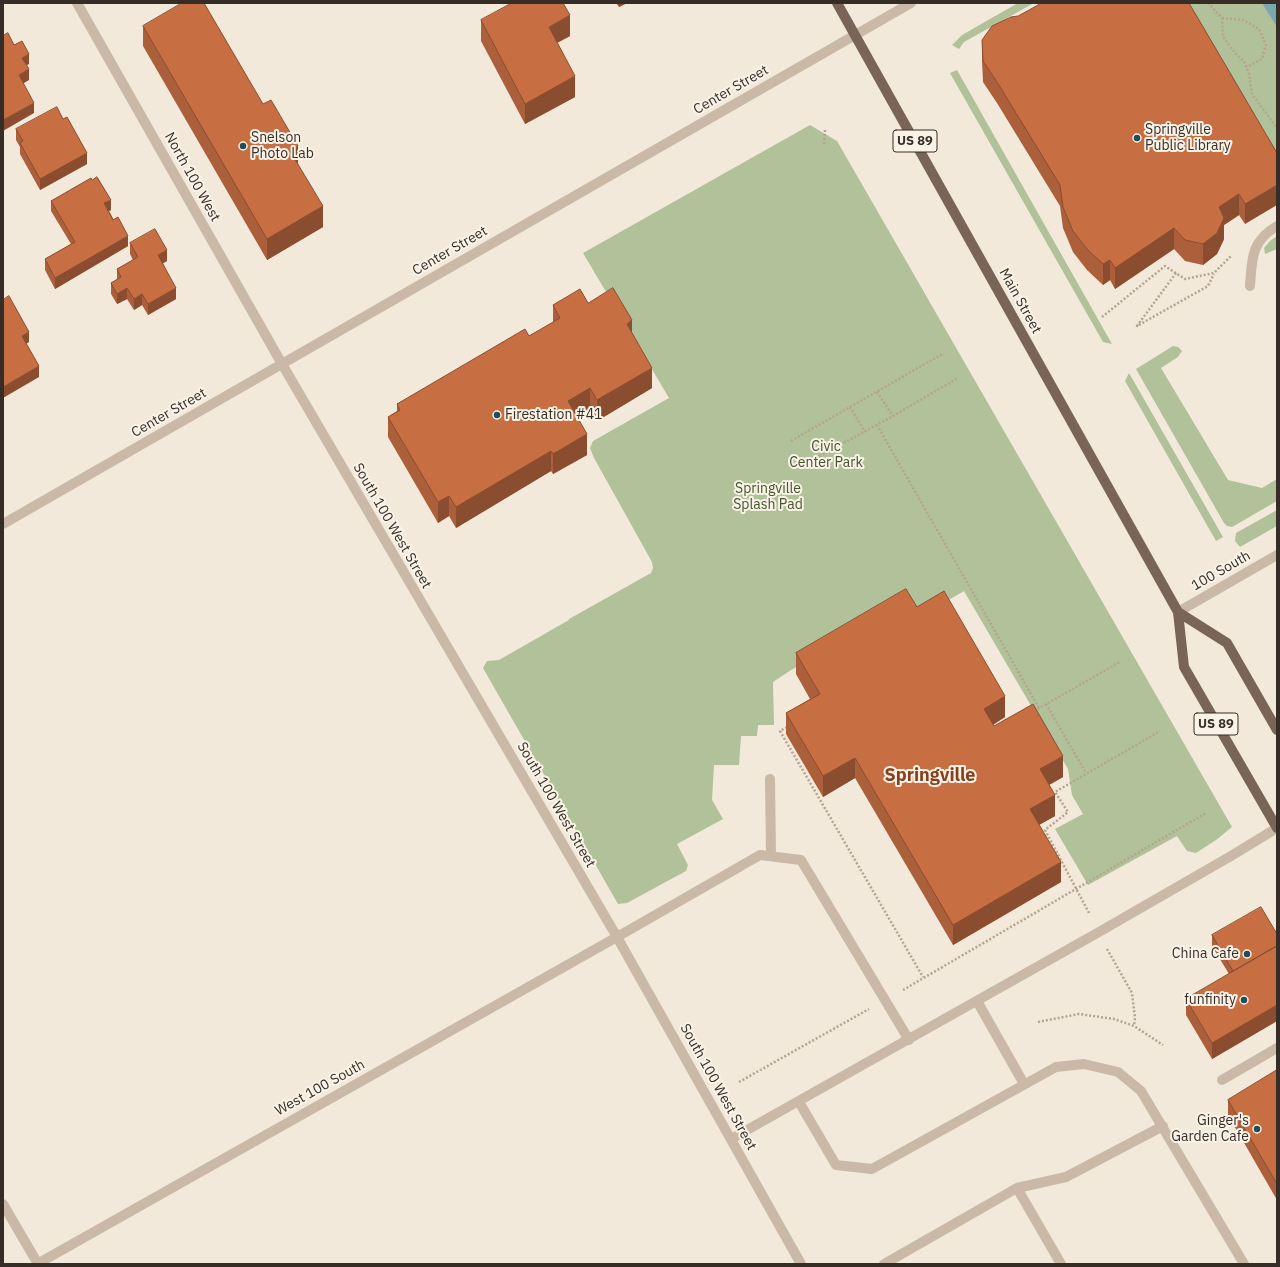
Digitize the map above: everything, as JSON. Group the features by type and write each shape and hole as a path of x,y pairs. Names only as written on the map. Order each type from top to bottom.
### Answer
{"main road":[{"name":"Main Street","path":"837,3 1178,612 1184,668 1277,828"},
{"name":"Main Street","path":"1178,612 1227,642 1277,730"}],"street":[{"name":"North 100 West","path":"77,3 282,364"},
{"name":"Center Street","path":"3,524 911,3"},
{"path":"1250,286 1252,259 1258,243 1270,230 1277,226"},
{"name":"South 100 West Street","path":"282,364 617,937 801,1264"},
{"name":"100 South","path":"1178,612 1277,555"},
{"path":"770,779 771,856"},
{"path":"731,1139 909,1040 1231,856 1277,828"},
{"name":"West 100 South","path":"37,1264 760,855 801,860 885,1000"},
{"path":"885,1000 909,1040"},
{"path":"976,1001 1024,1084"},
{"path":"1222,1080 1277,1048"},
{"path":"799,1102 836,1165 872,1169 1056,1067 1084,1064 1118,1072 1142,1091 1244,1264"},
{"path":"884,1264 1017,1188 1066,1177 1164,1126"},
{"path":"1017,1188 1061,1264"},
{"path":"3,1204 37,1264"}],"path":[{"path":"1207,3 1222,18 1243,20 1259,29 1266,45 1262,60 1247,67"},
{"path":"1222,18 1223,38 1245,63 1250,74 1252,94 1277,128"},
{"path":"824,144 825,130"},
{"path":"1176,273 1137,326 1208,286 1214,273 1231,257 1234,250"},
{"path":"1102,317 1166,266 1186,279 1214,273"},
{"path":"791,441 944,353"},
{"path":"805,464 877,425 958,378"},
{"path":"877,392 893,416"},
{"path":"850,407 864,432"},
{"path":"877,425 1039,708"},
{"path":"1033,712 1120,662"},
{"path":"1046,704 1086,774"},
{"path":"792,724 780,731 923,977"},
{"path":"1089,913 1045,830 1068,812 1055,792 1160,731"},
{"path":"739,1082 885,1000 1206,813"},
{"path":"1105,945 1132,993 1135,1018 1134,1026"},
{"path":"1038,1022 1080,1014 1114,1019 1134,1026 1163,1045"}],"green space":[{"path":"1018,3 1034,3 964,42 959,49 952,45 962,35"},
{"path":"1176,3 1277,3 1277,174"},
{"path":"957,70 1112,344 1103,342 950,73"},
{"name":"Civic Center Park","path":"810,125 837,141 1232,827 1196,853 1187,851 1177,836 1088,885 1055,829 1083,814 1072,795 1068,769 964,591 916,619 906,603 773,682 774,725 758,725 757,736 741,736 739,765 714,765 712,800 723,819 677,844 688,865 686,871 627,903 618,904 483,668 487,661 499,660 651,573 653,568 652,562 594,458 590,448 593,441 669,398 583,253"},
{"path":"1277,236 1277,249 1265,254 1264,248"},
{"path":"1173,346 1178,347 1182,351 1178,357 1161,368 1228,480 1262,488 1277,479 1277,501 1232,527 1227,526 1224,523 1136,369"},
{"path":"1129,373 1223,537 1216,541 1125,381"},
{"path":"1277,510 1277,526 1240,547 1235,541 1236,533"}],"water":[{"path":"1262,3 1277,3 1277,27"}],"building":[{"name":"Snelson Photo Lab","path":"182,3 204,3 263,104 271,100 298,146 290,151 323,206 267,239 143,26"},
{"path":"512,3 563,3 570,15 549,27 575,76 525,104 481,20"},
{"name":"Springville Public Library","path":"1042,3 1189,3 1277,153 1277,185 1245,204 1239,194 1219,207 1224,218 1217,233 1203,244 1185,240 1174,228 1115,268 1110,260 1103,264 1087,249 1073,231 1063,207 1060,185 983,61 982,40 992,26 1011,17 1018,16"},
{"path":"8,33 14,45 22,41 29,54 22,58 29,69 19,75 34,103 3,120 3,36"},
{"path":"57,107 63,119 67,117 87,153 40,179 20,143 23,141 16,129"},
{"path":"97,177 111,200 104,203 113,220 118,217 128,236 55,278 45,259 75,242 51,201 91,178 92,180"},
{"path":"155,229 167,250 158,255 176,288 148,304 142,294 134,299 127,288 117,294 111,283 121,277 117,269 138,257 130,243"},
{"name":"Firestation #41","path":"613,288 632,320 627,324 652,368 597,400 590,388 568,401 587,434 553,454 551,451 456,507 449,496 438,502 388,417 400,410 397,404 525,329 529,336 560,318 553,305 580,289 588,303"},
{"path":"9,296 29,332 22,336 39,366 3,387 3,300"},
{"path":"906,589 917,607 944,591 1005,696 984,709 994,726 1033,704 1063,756 1040,769 1055,795 1030,809 1061,862 953,925 855,758 823,776 786,713 820,694 796,653"},
{"name":"China Cafe","path":"1261,907 1277,934 1277,946 1233,971 1212,935"},
{"name":"funfinity","path":"1277,946 1277,1005 1212,1043 1186,999"},
{"name":"Ginger's Garden Cafe","path":"1277,1070 1277,1184 1228,1100"}],"place":[{"name":"Springville Public Library","path":"1137,138"},
{"name":"Snelson Photo Lab","path":"243,146"},
{"name":"Firestation #41","path":"497,415"},
{"name":"China Cafe","path":"1247,954"},
{"name":"funfinity","path":"1244,1000"},
{"name":"Ginger's Garden Cafe","path":"1257,1129"}],"district":[{"name":"Springville","path":"930,776"}],"park label":[{"name":"Springville Splash Pad","path":"768,498"}]}
